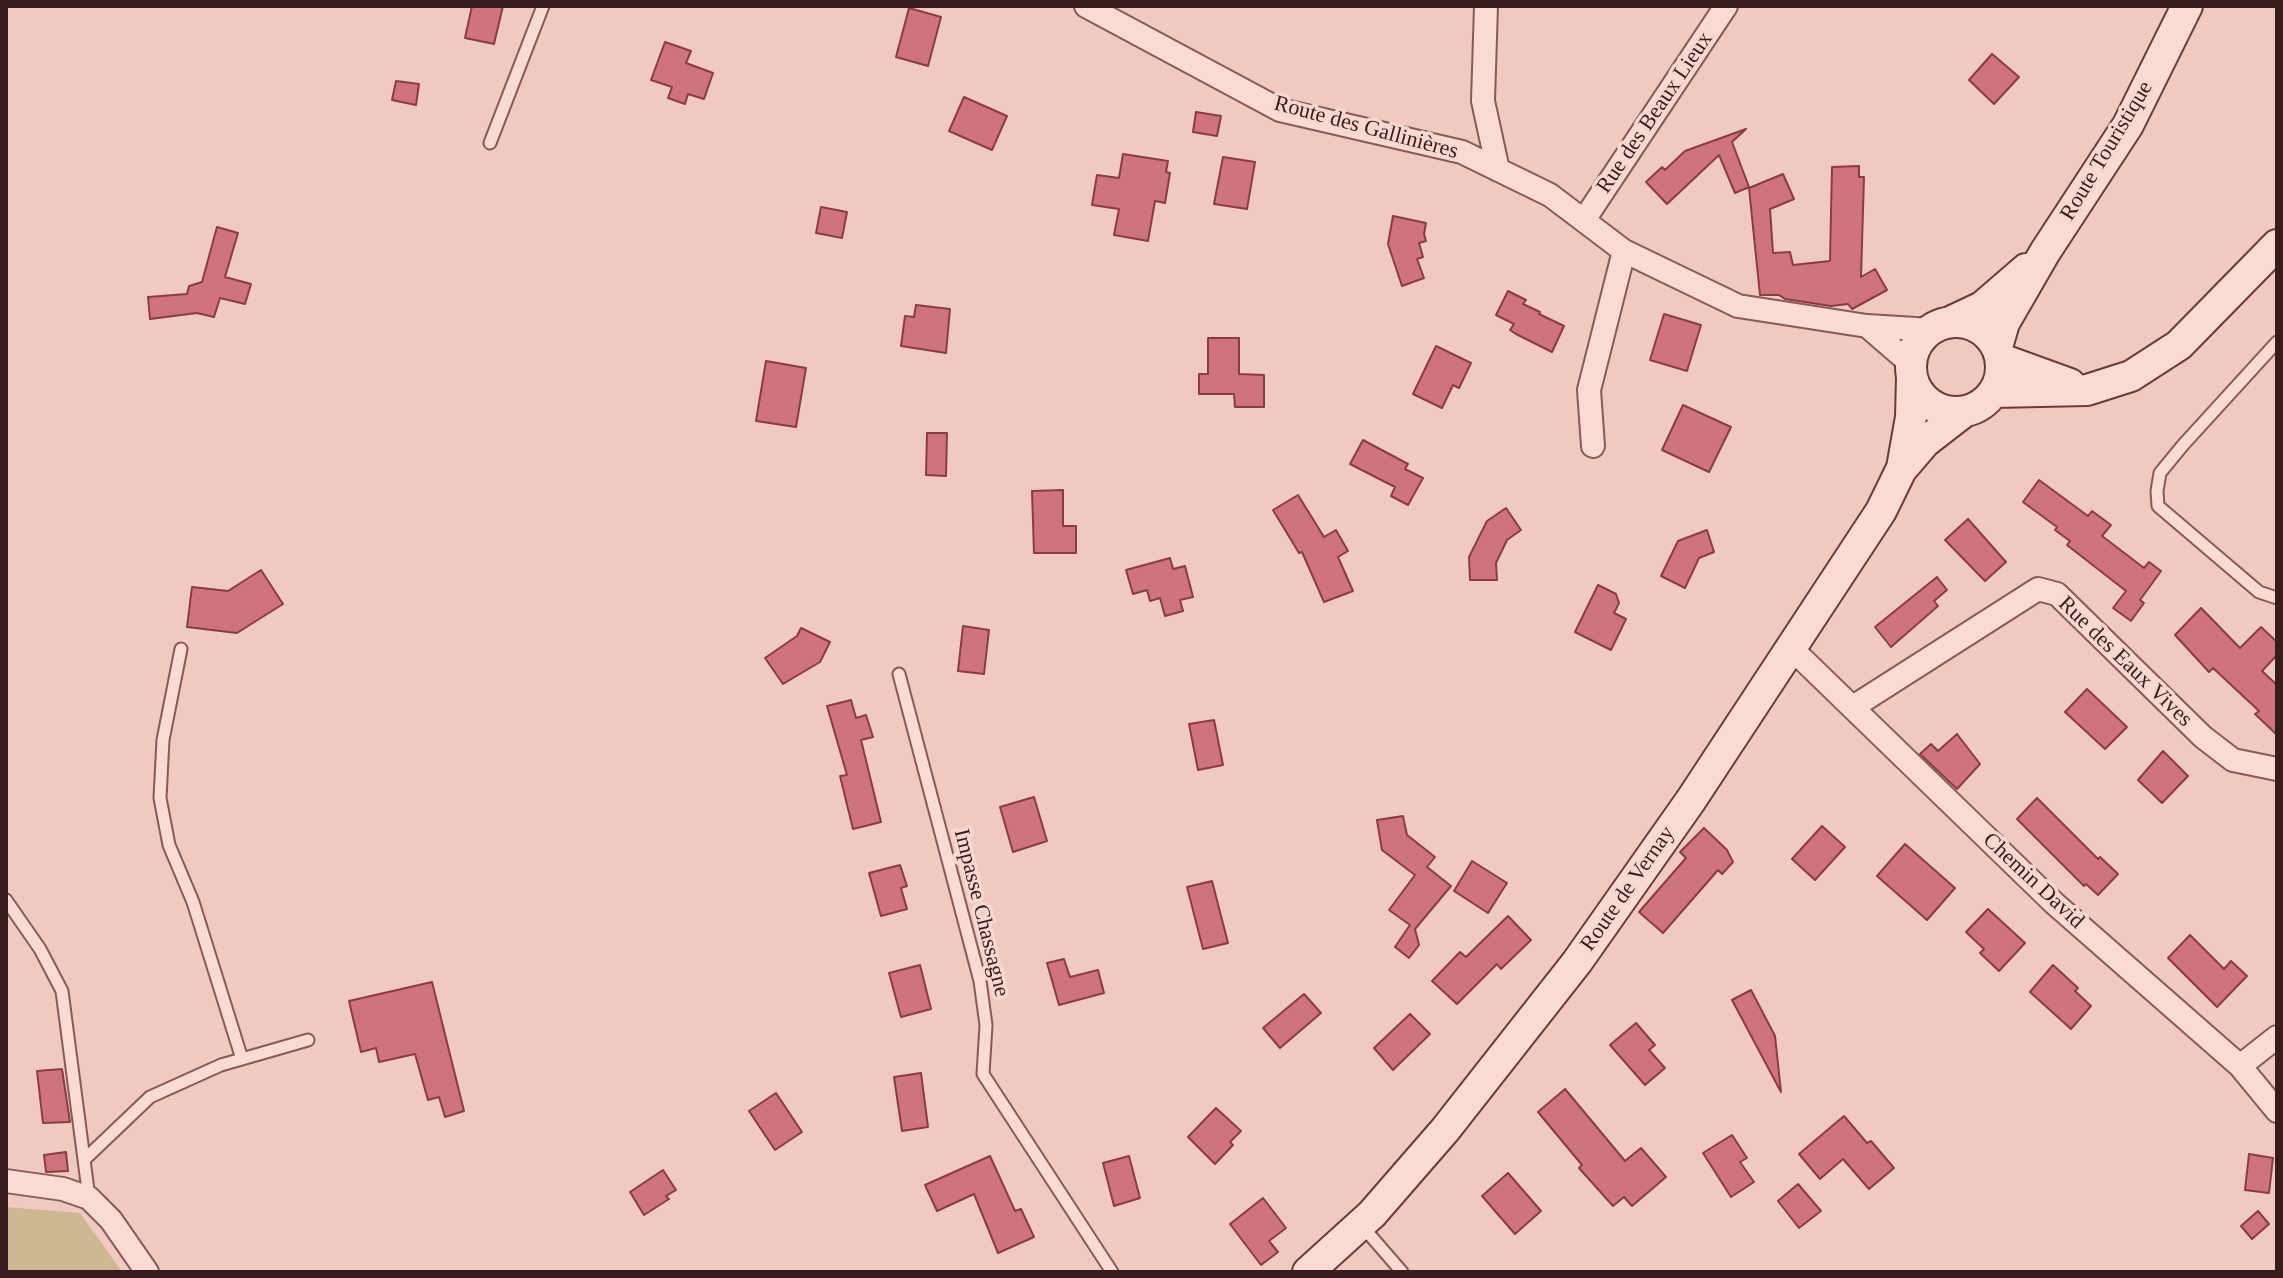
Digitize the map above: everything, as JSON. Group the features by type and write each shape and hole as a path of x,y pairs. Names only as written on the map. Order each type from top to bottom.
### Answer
{"street":[{"name":"Route des Gallinières","path":"1086,6 1280,110 1462,152 1550,195 1624,251 1738,306 1867,326 1940,326"},
{"path":"1486,6 1483,101 1498,170"},
{"name":"Rue des Beaux Lieux","path":"1584,220 1726,6"},
{"name":"Route Touristique","path":"1999,353 2004,323 2045,252 2128,125 2187,6"},
{"path":"1994,392 2087,390 2131,376 2179,345 2277,245"},
{"path":"1593,446 1589,390 1624,251"},
{"name":"Route Touristique","path":"1940,326 1982,307 2045,252"},
{"path":"1867,326 1911,370 1917,389 1926,400 1951,412 1976,408 1994,392 1999,382 1999,353 1988,335 1976,327 1962,323 1940,326 1919,342 1911,370"},
{"path":"1999,353 2087,390"},
{"name":"Route de Vernay","path":"1901,470 1911,417 1911,370"},
{"name":"Route de Vernay","path":"1308,1272 1360,1224 1445,1130 1577,962 1691,800 1881,511 1901,470 1925,442 1965,411"},
{"name":"Rue des Eaux Vives","path":"1853,707 2038,589 2057,594 2203,737 2233,760 2277,769"},
{"name":"Chemin David","path":"1790,647 2054,903 2240,1066 2277,1111"},
{"path":"2240,1066 2277,1037"},
{"path":"6,1181 63,1189 89,1198 111,1220 147,1272"}],"lane":[{"path":"490,143 543,6"},
{"path":"2277,342 2160,473 2157,491 2158,506 2259,592 2277,598"},
{"path":"181,649 163,740 160,798 169,845 193,902 242,1059"},
{"name":"Impasse Chassagne","path":"899,674 980,981 986,1025 983,1074 1112,1272"},
{"path":"6,900 40,949 62,991 89,1198"},
{"path":"85,1159 150,1097 221,1065 308,1040"},
{"path":"1360,1224 1402,1272"}],"shaded area":[{"path":"6,1207 80,1213 122,1272 6,1272"}],"building":[{"path":"472,6 503,6 494,44 465,38"},
{"path":"909,8 941,17 928,66 896,57"},
{"path":"665,42 691,51 686,63 713,73 704,99 688,94 685,104 668,98 672,87 651,80"},
{"path":"1992,54 2019,77 1994,104 1969,80"},
{"path":"396,81 419,84 416,105 392,100"},
{"path":"964,97 1007,116 992,150 949,131"},
{"path":"1196,112 1221,116 1217,136 1193,132"},
{"path":"1746,129 1732,142 1749,187 1735,193 1719,155 1667,204 1646,182 1662,167 1665,170 1685,151"},
{"path":"1123,154 1168,161 1166,172 1170,173 1165,203 1155,201 1148,241 1114,235 1119,209 1092,205 1097,175 1119,178"},
{"path":"1223,157 1255,162 1247,209 1214,204"},
{"path":"1859,166 1859,177 1864,177 1861,277 1875,269 1887,290 1852,309 1848,304 1831,306 1785,299 1779,295 1760,295 1749,188 1783,174 1794,199 1770,209 1773,253 1790,252 1793,265 1830,261 1832,167"},
{"path":"821,207 847,212 842,238 816,233"},
{"path":"1393,216 1426,223 1426,241 1419,243 1423,257 1417,259 1424,278 1402,286 1388,244"},
{"path":"217,227 238,233 225,277 251,284 245,304 220,298 214,317 197,313 150,319 148,297 187,294 189,286 202,282"},
{"path":"1508,291 1526,300 1523,304 1539,314 1564,326 1552,352 1516,334 1510,330 1514,324 1496,315"},
{"path":"916,305 950,309 946,353 901,346 905,316 914,317"},
{"path":"1664,314 1701,325 1687,371 1650,360"},
{"path":"1208,338 1239,338 1239,374 1264,375 1264,407 1235,407 1234,394 1199,394 1199,374 1208,374"},
{"path":"1436,346 1471,363 1459,388 1453,385 1442,408 1413,394"},
{"path":"766,361 806,368 796,427 756,421"},
{"path":"1683,405 1731,427 1709,472 1662,450"},
{"path":"927,433 947,433 946,476 926,475"},
{"path":"1363,440 1408,464 1405,469 1423,478 1408,505 1391,496 1395,487 1350,464"},
{"path":"2039,480 2088,516 2092,511 2111,525 2102,536 2144,568 2149,562 2161,571 2140,600 2144,603 2131,621 2113,608 2126,591 2067,545 2070,541 2055,530 2057,527 2023,502"},
{"path":"1063,490 1063,526 1076,526 1076,553 1034,553 1032,491"},
{"path":"1298,495 1324,537 1336,530 1348,551 1338,557 1353,591 1324,602 1302,552 1299,553 1273,510"},
{"path":"1506,508 1521,530 1507,540 1496,563 1497,580 1470,580 1469,557 1487,521"},
{"path":"1968,519 2006,562 1985,581 1945,540"},
{"path":"1707,530 1714,552 1699,558 1685,588 1661,576 1678,541"},
{"path":"1170,558 1173,569 1185,566 1193,597 1180,600 1183,611 1165,616 1160,598 1150,601 1147,590 1133,594 1126,570"},
{"path":"261,570 283,604 237,633 187,627 192,587 228,591"},
{"path":"1937,577 1947,590 1934,601 1938,606 1891,647 1875,627"},
{"path":"1598,585 1616,594 1619,603 1614,613 1626,619 1611,650 1575,632"},
{"path":"2201,608 2240,648 2261,627 2277,642 2277,655 2262,671 2277,685 2277,735 2255,714 2259,711 2213,668 2209,672 2175,635"},
{"path":"963,626 989,630 984,674 958,671"},
{"path":"801,628 830,642 820,662 783,684 765,658 797,636"},
{"path":"2087,689 2127,727 2105,749 2065,712"},
{"path":"851,700 856,718 866,715 873,737 861,740 881,822 853,829 840,776 847,775 827,706"},
{"path":"1214,720 1223,765 1198,770 1189,724"},
{"path":"1957,734 1980,764 1957,789 1920,754 1931,744 1938,751"},
{"path":"2163,751 2188,776 2162,803 2138,780"},
{"path":"1034,797 1047,841 1013,852 1000,807"},
{"path":"2037,798 2098,859 2100,857 2118,874 2098,895 2086,884 2084,886 2017,819"},
{"path":"1403,816 1407,835 1435,857 1427,867 1451,886 1415,929 1419,945 1409,958 1395,947 1410,925 1389,910 1415,875 1382,850 1377,820"},
{"path":"1822,826 1845,847 1815,880 1792,859"},
{"path":"1704,828 1727,850 1733,862 1722,874 1718,870 1663,933 1639,912 1686,858 1680,852"},
{"path":"1905,844 1955,888 1927,920 1877,876"},
{"path":"1472,861 1507,883 1488,913 1454,891"},
{"path":"900,865 907,886 901,888 907,909 881,916 869,873"},
{"path":"1212,881 1228,943 1203,949 1187,887"},
{"path":"1988,909 2025,943 1999,971 1980,953 1984,949 1966,932"},
{"path":"1508,916 1531,940 1501,969 1497,964 1457,1004 1432,981 1460,952 1466,957"},
{"path":"2190,935 2224,969 2231,961 2247,976 2217,1007 2168,958"},
{"path":"1064,959 1070,977 1098,970 1104,993 1059,1005 1047,963"},
{"path":"920,965 931,1009 901,1017 889,973"},
{"path":"2053,965 2078,988 2075,991 2091,1006 2071,1029 2030,992"},
{"path":"432,982 464,1111 445,1117 439,1097 428,1100 415,1054 379,1062 376,1048 361,1052 349,1001"},
{"path":"1751,990 1775,1036 1781,1092 1732,1000"},
{"path":"1304,994 1321,1013 1280,1048 1263,1028"},
{"path":"1410,1014 1430,1034 1393,1070 1374,1048"},
{"path":"1636,1023 1655,1045 1649,1050 1665,1068 1645,1085 1610,1045"},
{"path":"62,1069 70,1122 43,1123 37,1071"},
{"path":"921,1073 928,1127 902,1131 894,1077"},
{"path":"1565,1089 1625,1161 1641,1148 1666,1177 1632,1206 1624,1197 1613,1206 1579,1168 1582,1165 1538,1112"},
{"path":"776,1093 802,1132 775,1150 749,1111"},
{"path":"1216,1108 1241,1131 1215,1164 1188,1137"},
{"path":"1844,1116 1894,1168 1869,1189 1843,1159 1820,1179 1799,1154"},
{"path":"1732,1135 1747,1158 1740,1162 1754,1182 1731,1197 1703,1153"},
{"path":"66,1152 68,1171 46,1172 44,1155"},
{"path":"2249,1154 2273,1158 2269,1193 2245,1190"},
{"path":"990,1156 1015,1211 1021,1209 1034,1237 998,1253 974,1194 937,1211 925,1185"},
{"path":"1129,1156 1140,1198 1114,1206 1103,1163"},
{"path":"663,1170 676,1190 666,1196 669,1199 644,1215 630,1192"},
{"path":"1508,1173 1541,1211 1515,1234 1482,1196"},
{"path":"1798,1184 1821,1211 1799,1228 1778,1201"},
{"path":"1263,1198 1286,1228 1269,1241 1278,1252 1261,1265 1230,1224"},
{"path":"2258,1211 2269,1224 2252,1239 2241,1226"}]}
